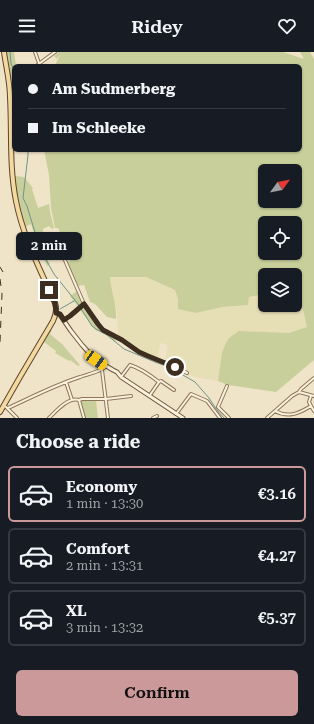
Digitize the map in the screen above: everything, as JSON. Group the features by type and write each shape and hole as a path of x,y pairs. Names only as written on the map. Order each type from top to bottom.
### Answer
{"main road":[{"path":"0,412 53,322 56,313 55,303 35,259 19,215 11,158 10,97 4,52"},
{"path":"56,313 60,314 71,332 96,360 183,418"}],"street":[{"path":"35,52 39,63 55,52"},
{"path":"57,239 84,305 103,330 122,340 139,352 187,373"},
{"path":"64,320 84,305"},
{"path":"120,375 130,365 136,367 159,382 161,381 174,390"},
{"path":"9,408 66,382 102,370 106,366"},
{"path":"102,370 108,418"},
{"path":"267,418 314,378"},
{"path":"66,382 72,400"},
{"path":"150,396 159,382"},
{"path":"227,386 218,407 229,418"},
{"path":"299,392 314,396"},
{"path":"176,414 190,394 207,401 220,418"},
{"path":"49,418 67,402 72,400 106,399 131,396"},
{"path":"311,396 309,402 314,411"},
{"path":"79,400 84,418"},
{"path":"4,405 9,408 17,418"},
{"path":"275,411 282,416 290,418 311,406"},
{"path":"153,418 157,416"}],"shaded area":[{"path":"109,277 146,277 175,290 178,299 196,313 222,307 248,305 249,297 258,295 258,312 302,312 302,305 308,327 289,333 239,331 229,338 222,352 218,381 194,377 165,361 168,345 160,343 158,358 139,351 118,337 117,310 112,295"}],"green space":[{"path":"6,52 14,52 16,64 12,64 12,80 10,79"},
{"path":"58,52 283,52 304,59 300,52 310,52 314,59 314,360 276,392 228,385 218,381 222,352 229,338 239,331 289,333 307,327 302,305 302,268 258,268 258,295 249,297 248,305 222,307 196,313 178,309 178,299 175,290 146,277 110,277 116,309 116,319 107,317 95,304 90,302 84,285 77,286 67,262 70,261 67,255 65,256 61,245 65,242 58,228 55,228 51,208 49,175 44,152 302,152 302,64 56,64 61,54 57,59 54,56"},
{"path":"15,176 24,177 33,188 32,189 38,208 49,204 54,228 52,229 49,226 43,229 41,234 44,245 41,248 50,264 47,266 39,249 31,224 25,227 18,202"},
{"path":"77,291 88,312 100,329 114,336 116,342 105,334 95,330 70,296"},
{"path":"50,329 52,331 50,334 62,344 80,365 78,366 70,360 69,361 55,353 56,351 44,342 43,344 42,343"},
{"path":"96,400 98,418 85,418 81,401"}],"waterway":[{"path":"10,52 12,66"},
{"path":"28,152 23,198 27,206 40,249 54,274 78,304 92,326 107,335 124,349 169,367 195,382 224,418"},
{"path":"60,309 74,301"}],"railway":[{"path":"0,267 3,272"},
{"path":"0,279 2,294 0,342"}],"route":[{"path":"49,290 56,306 56,313 60,314 64,320 84,304 103,330 122,340 139,352 175,367"}]}
